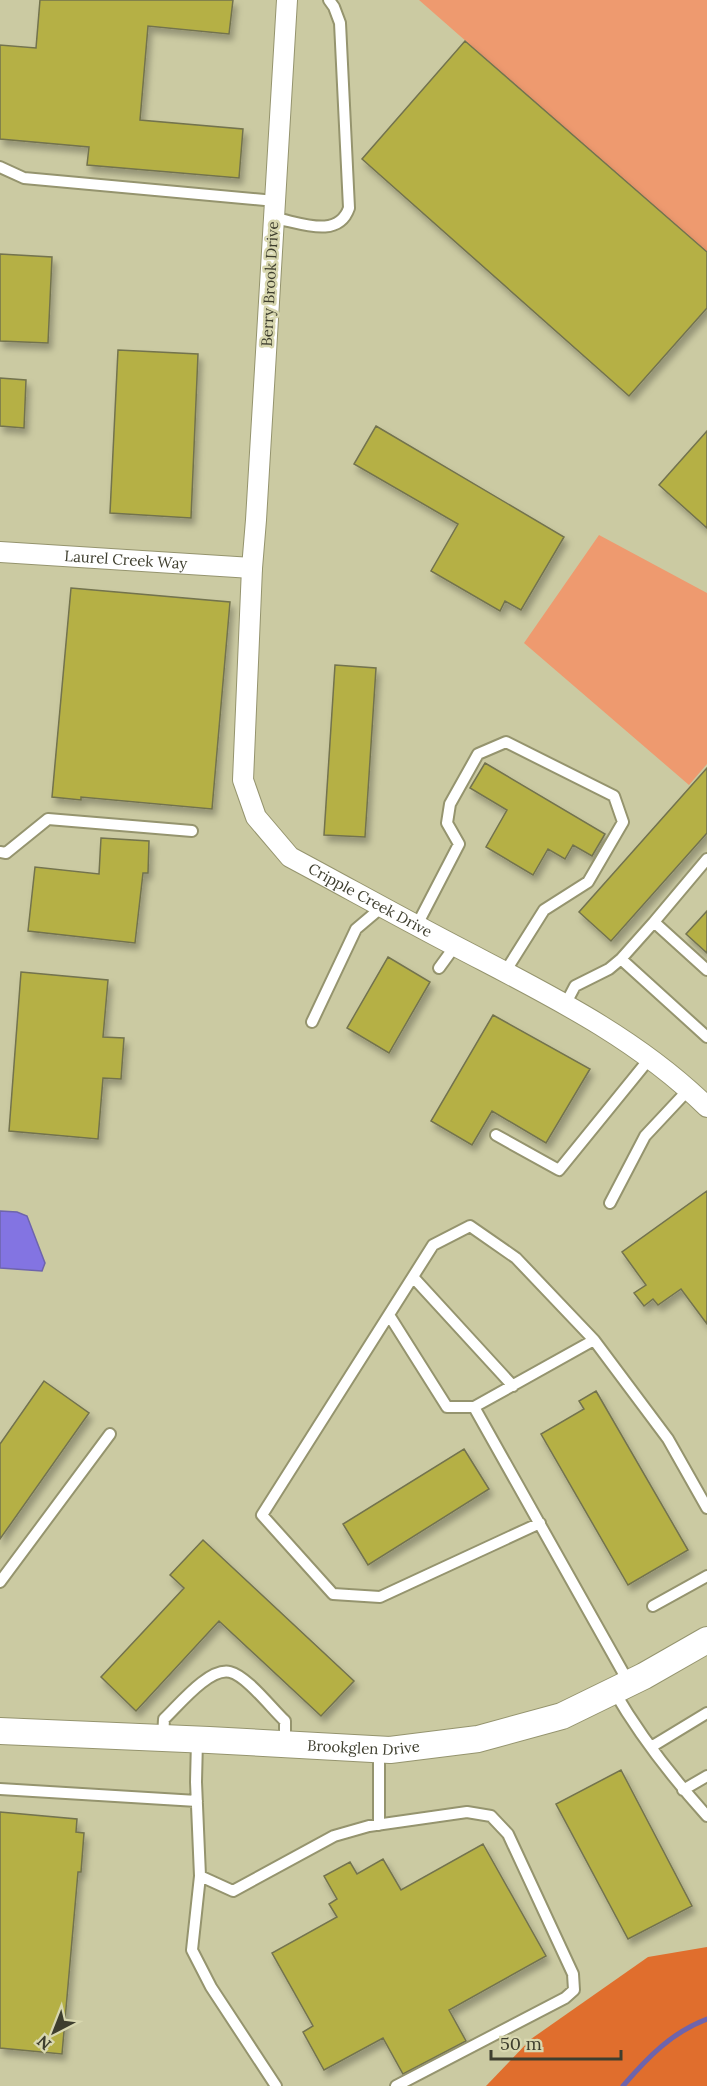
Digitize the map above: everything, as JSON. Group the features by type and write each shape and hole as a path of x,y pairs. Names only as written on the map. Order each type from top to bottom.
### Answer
{"street":[{"name":"Berry Brook Drive","path":"252,568 286,0"},
{"name":"Laurel Creek Way","path":"0,552 252,568"},
{"name":"Cripple Creek Drive","path":"252,568 243,780 256,817 290,857 592,1020 650,1058 689,1089 707,1107"},
{"name":"Brookglen Drive","path":"0,1731 196,1739 379,1750 478,1739 562,1716 707,1640"}],"lane":[{"path":"0,167 24,178 274,209 313,226 330,226 339,223 346,218 349,208 340,24 329,0"},
{"path":"417,925 459,844 447,823 450,804 478,754 506,742 614,796 623,822 588,882 544,910 506,972"},
{"path":"0,852 6,853 48,819 192,831"},
{"path":"565,1005 575,986 609,969 621,959 707,859"},
{"path":"312,1022 356,929 382,907"},
{"path":"654,922 707,970"},
{"path":"439,968 455,946"},
{"path":"621,959 707,1037"},
{"path":"496,1135 559,1170 650,1058"},
{"path":"610,1203 645,1136 689,1089"},
{"path":"540,1523 380,1597 333,1594 262,1515 433,1245 470,1226 516,1258 594,1340 668,1439 707,1508"},
{"path":"413,1277 513,1386"},
{"path":"389,1315 447,1407 474,1407 594,1340"},
{"path":"474,1407 540,1523 621,1687 634,1726 683,1790 707,1816"},
{"path":"0,1582 110,1434"},
{"path":"653,1606 707,1576"},
{"path":"163,1738 164,1719 205,1679 229,1671 241,1677 285,1721 285,1744"},
{"path":"651,1747 707,1713"},
{"path":"196,1739 200,1876 192,1950 211,1987 276,2086"},
{"path":"379,1750 379,1825"},
{"path":"683,1790 707,1776"},
{"path":"0,1789 197,1801"},
{"path":"200,1876 233,1891 334,1836 379,1825 467,1812 490,1816 508,1834 573,1974 574,1990 565,1998 396,2086"}],"shaded area":[{"path":"419,0 707,0 707,252"},
{"path":"599,535 707,593 707,764 689,785 524,643"},
{"path":"0,1211 17,1212 27,1216 45,1263 42,1271 0,1268"},
{"path":"707,1947 707,2086 486,2086 531,2039 648,1957"}],"building":[{"path":"40,0 233,0 229,34 148,26 140,120 243,129 239,178 87,165 89,147 0,139 0,45 36,48"},
{"path":"465,41 707,252 707,308 629,396 362,159"},
{"path":"0,254 52,257 48,343 0,341"},
{"path":"118,350 198,354 191,518 110,513"},
{"path":"0,378 26,380 24,428 0,426"},
{"path":"376,426 564,537 521,610 505,601 500,611 431,571 458,524 354,464"},
{"path":"707,431 707,528 659,485"},
{"path":"71,588 230,602 212,809 81,797 81,800 52,797"},
{"path":"335,665 376,668 365,837 324,835"},
{"path":"485,763 605,834 592,856 573,845 565,859 548,849 533,875 486,847 507,810 470,788"},
{"path":"707,768 707,833 611,941 579,912"},
{"path":"101,838 149,841 148,873 143,873 135,943 28,931 35,867 99,874"},
{"path":"707,911 707,953 686,934"},
{"path":"388,957 430,982 389,1053 347,1028"},
{"path":"21,972 108,980 103,1037 124,1038 121,1079 103,1078 98,1139 9,1131"},
{"path":"493,1015 590,1069 546,1143 492,1111 472,1145 431,1121"},
{"path":"707,1191 707,1324 681,1289 658,1305 653,1299 644,1306 634,1293 646,1285 622,1252"},
{"path":"44,1381 89,1413 0,1539 0,1444"},
{"path":"596,1391 688,1550 628,1585 541,1434 584,1409 579,1401"},
{"path":"464,1449 489,1489 368,1565 343,1524"},
{"path":"203,1540 354,1681 321,1716 219,1621 136,1711 101,1677 184,1588 170,1575"},
{"path":"621,1770 692,1906 628,1939 556,1804"},
{"path":"0,1812 77,1819 76,1832 84,1833 81,1872 78,1872 62,2054 0,2048"},
{"path":"483,1844 546,1956 449,2010 466,2041 403,2074 383,2038 324,2070 303,2032 313,2026 272,1953 337,1917 329,1904 337,1899 324,1876 350,1862 357,1874 383,1859 401,1890"}],"waterway":[{"path":"623,2086 671,2039 694,2024 707,2019"}]}
